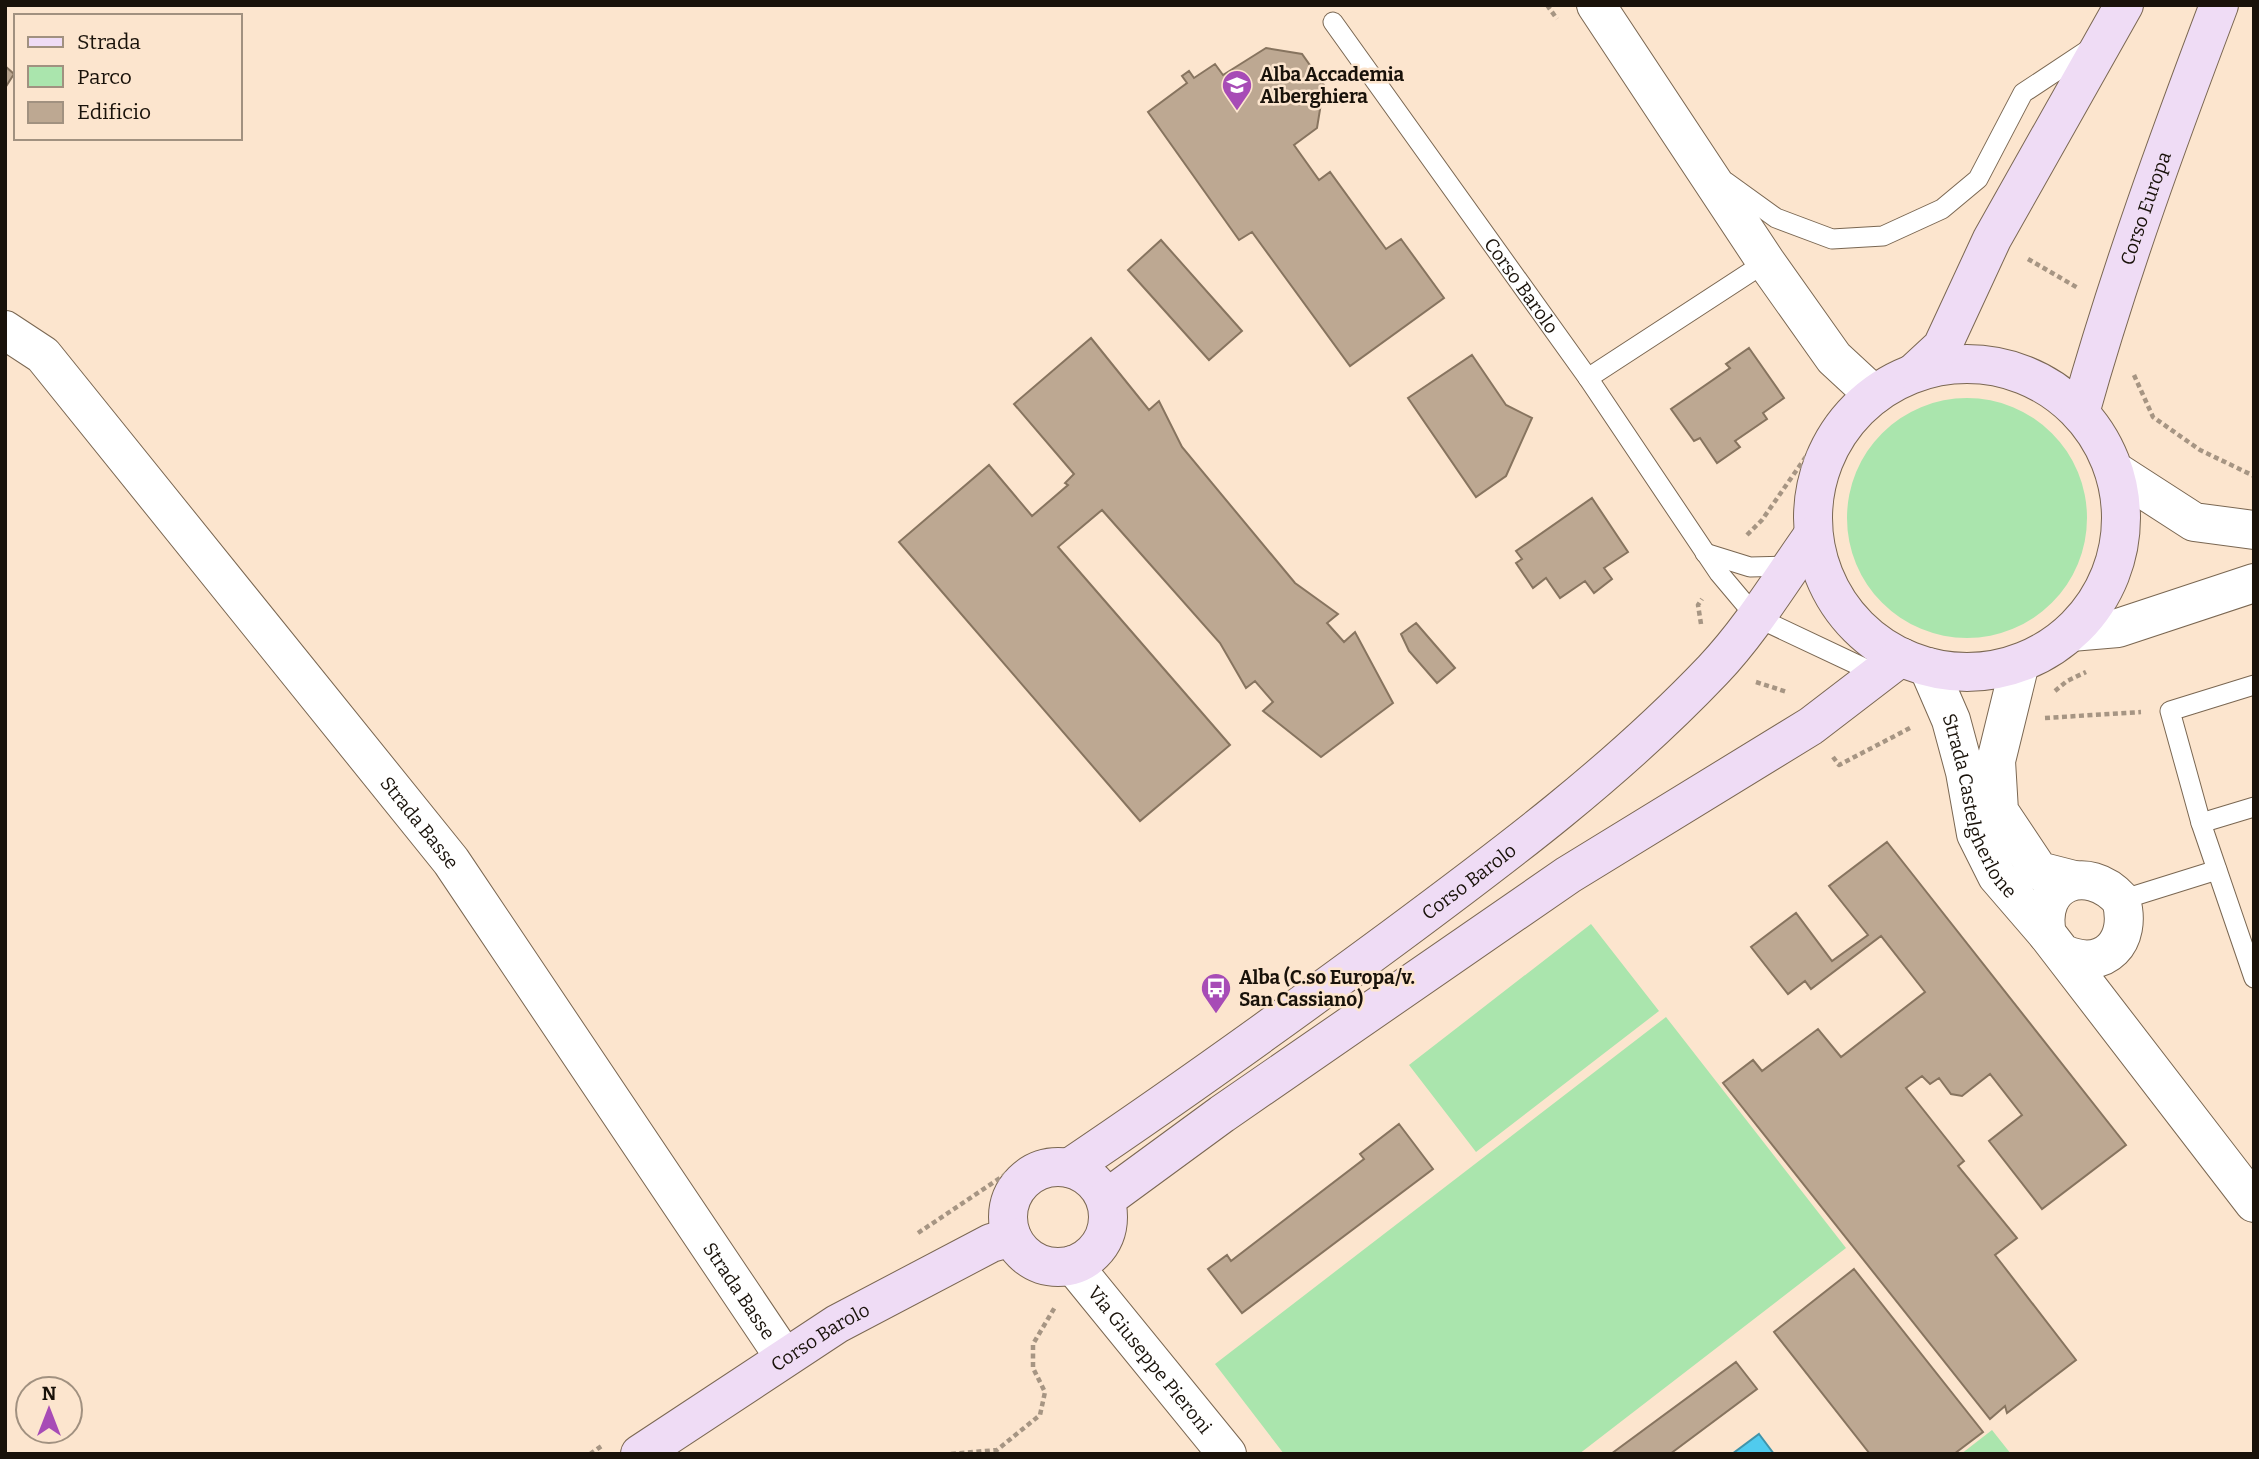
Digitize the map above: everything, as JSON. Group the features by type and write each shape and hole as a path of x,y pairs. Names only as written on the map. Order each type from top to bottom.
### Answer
{"main road":[{"name":"Corso Europa","path":"2080,412 2118,282 2219,5"},
{"path":"1915,372 1959,364 2004,368 2045,384 2080,412 2101,440 2115,471 2121,500 2121,529 2117,558 2101,594 2071,632 2047,650 2020,663 1974,671 1903,666 1868,636 1842,607 1823,573 1813,534 1813,505 1818,476 1829,449 1844,425 1874,395 1915,372 1942,347 1992,239 2115,21"},
{"name":"Corso Barolo","path":"1069,1168 1200,1081 1535,833 1647,735 1714,669 1756,617 1813,534"},
{"path":"1105,1199 1222,1114 1568,875 1811,726 1903,666"},
{"path":"1053,1167 1069,1168 1084,1174 1097,1185 1105,1199 1109,1216 1107,1232 1098,1248 1086,1259 1078,1272 1031,1259 1012,1237 1009,1206 1015,1192 1025,1180 1053,1167"},
{"name":"Corso Barolo","path":"640,1454 837,1324 991,1243 1012,1237"}],"street":[{"path":"1596,5 1766,262 1834,358 1874,395"},
{"name":"Strada Basse","path":"5,330 43,355 451,861 784,1357"},
{"path":"2115,471 2194,523 2254,530"},
{"path":"2071,632 2118,628 2254,583"},
{"name":"Strada Castelgherlone","path":"2020,663 1996,761 1999,811 2039,871 2074,880"},
{"name":"Strada Castelgherlone","path":"1903,666 1951,720 1965,772 1976,834 1997,876 2137,1047"},
{"path":"2113,949 2089,960 2055,944 2046,907 2062,887 2074,880 2087,879 2100,883 2121,900 2125,926 2113,949 2119,992 2137,1047 2254,1202"},
{"name":"Via Giuseppe Pieroni","path":"1078,1272 1227,1454"}],"lane":[{"path":"1704,166 1776,218 1832,239 1883,236 1942,209 1978,178 2023,93 2115,21"},
{"name":"Corso Barolo","path":"1333,22 1588,378 1705,553 1756,617"},
{"path":"1588,378 1766,262"},
{"path":"1705,553 1750,567 1791,566"},
{"path":"1756,617 1903,666"},
{"path":"2254,685 2170,711 2201,824 2217,870 2246,928 2254,978"},
{"path":"2201,824 2254,807"},
{"path":"2121,900 2217,870"}],"path":[{"path":"2132,370 2153,416 2200,450 2254,476"},
{"path":"1714,669 1787,692 1811,726"},
{"path":"2035,718 2170,711"},
{"path":"1839,765 1924,721"},
{"path":"951,1454 997,1450 1041,1415 1045,1392 1033,1368 1033,1344 1078,1272"}],"green space":[{"path":"1955,398 1979,398 2024,412 2052,433 2067,451 2078,472 2085,494 2085,542 2078,564 2067,585 2052,603 2024,624 2002,633 1979,638 1955,638 1910,624 1891,611 1874,594 1861,575 1852,553 1847,530 1847,506 1861,461 1874,442 1891,425 1910,412 1932,403"},
{"path":"1591,924 1659,1011 1476,1152 1409,1065"},
{"path":"1666,1017 1846,1248 1579,1454 1284,1454 1215,1364"},
{"path":"1992,1430 2011,1454 1961,1454"}],"water":[{"path":"1759,1434 1774,1454 1732,1454"}],"building":[{"path":"1266,48 1302,54 1324,85 1317,128 1294,145 1319,180 1330,172 1386,249 1401,239 1444,298 1350,366 1252,232 1239,240 1148,112 1187,83 1182,76 1189,71 1194,78 1215,64 1223,75"},
{"path":"5,66 14,74 5,88"},
{"path":"1161,240 1242,331 1209,360 1128,270"},
{"path":"1091,338 1149,410 1159,401 1182,447 1295,583 1338,614 1327,623 1344,642 1355,632 1393,703 1321,757 1263,711 1273,702 1255,681 1246,688 1220,643 1102,510 1058,547 1230,745 1140,821 899,542 989,465 1032,516 1068,485 1065,483 1074,474 1014,404"},
{"path":"1749,348 1784,398 1763,413 1767,419 1735,441 1740,447 1717,463 1700,438 1694,441 1671,409 1730,368 1726,364"},
{"path":"1472,355 1506,405 1532,418 1506,476 1476,497 1408,398"},
{"path":"1592,498 1628,552 1604,568 1612,579 1594,593 1585,581 1560,598 1546,578 1533,588 1516,563 1522,559 1516,551"},
{"path":"1416,623 1455,668 1437,683 1409,651 1401,634"},
{"path":"1887,842 2126,1145 2042,1209 1989,1141 2022,1115 1990,1074 1962,1096 1951,1094 1939,1078 1930,1084 1922,1076 1906,1088 1964,1161 1958,1166 2017,1238 1995,1255 2076,1360 2007,1413 2005,1406 1990,1419 1723,1083 1753,1060 1762,1071 1818,1029 1841,1057 1925,992 1881,936 1811,989 1805,981 1788,994 1751,947 1796,913 1832,961 1868,935 1829,886"},
{"path":"1399,1124 1433,1169 1242,1313 1208,1269 1227,1255 1231,1261 1364,1159 1360,1154"},
{"path":"1854,1269 1983,1432 1954,1454 1870,1454 1774,1332"},
{"path":"1736,1362 1757,1389 1670,1454 1611,1454"}],"place":[{"name":"Alba Accademia Alberghiera","path":"1237,112"},
{"name":"Alba (C.so Europa/v. San Cassiano)","path":"1216,1015"}]}
